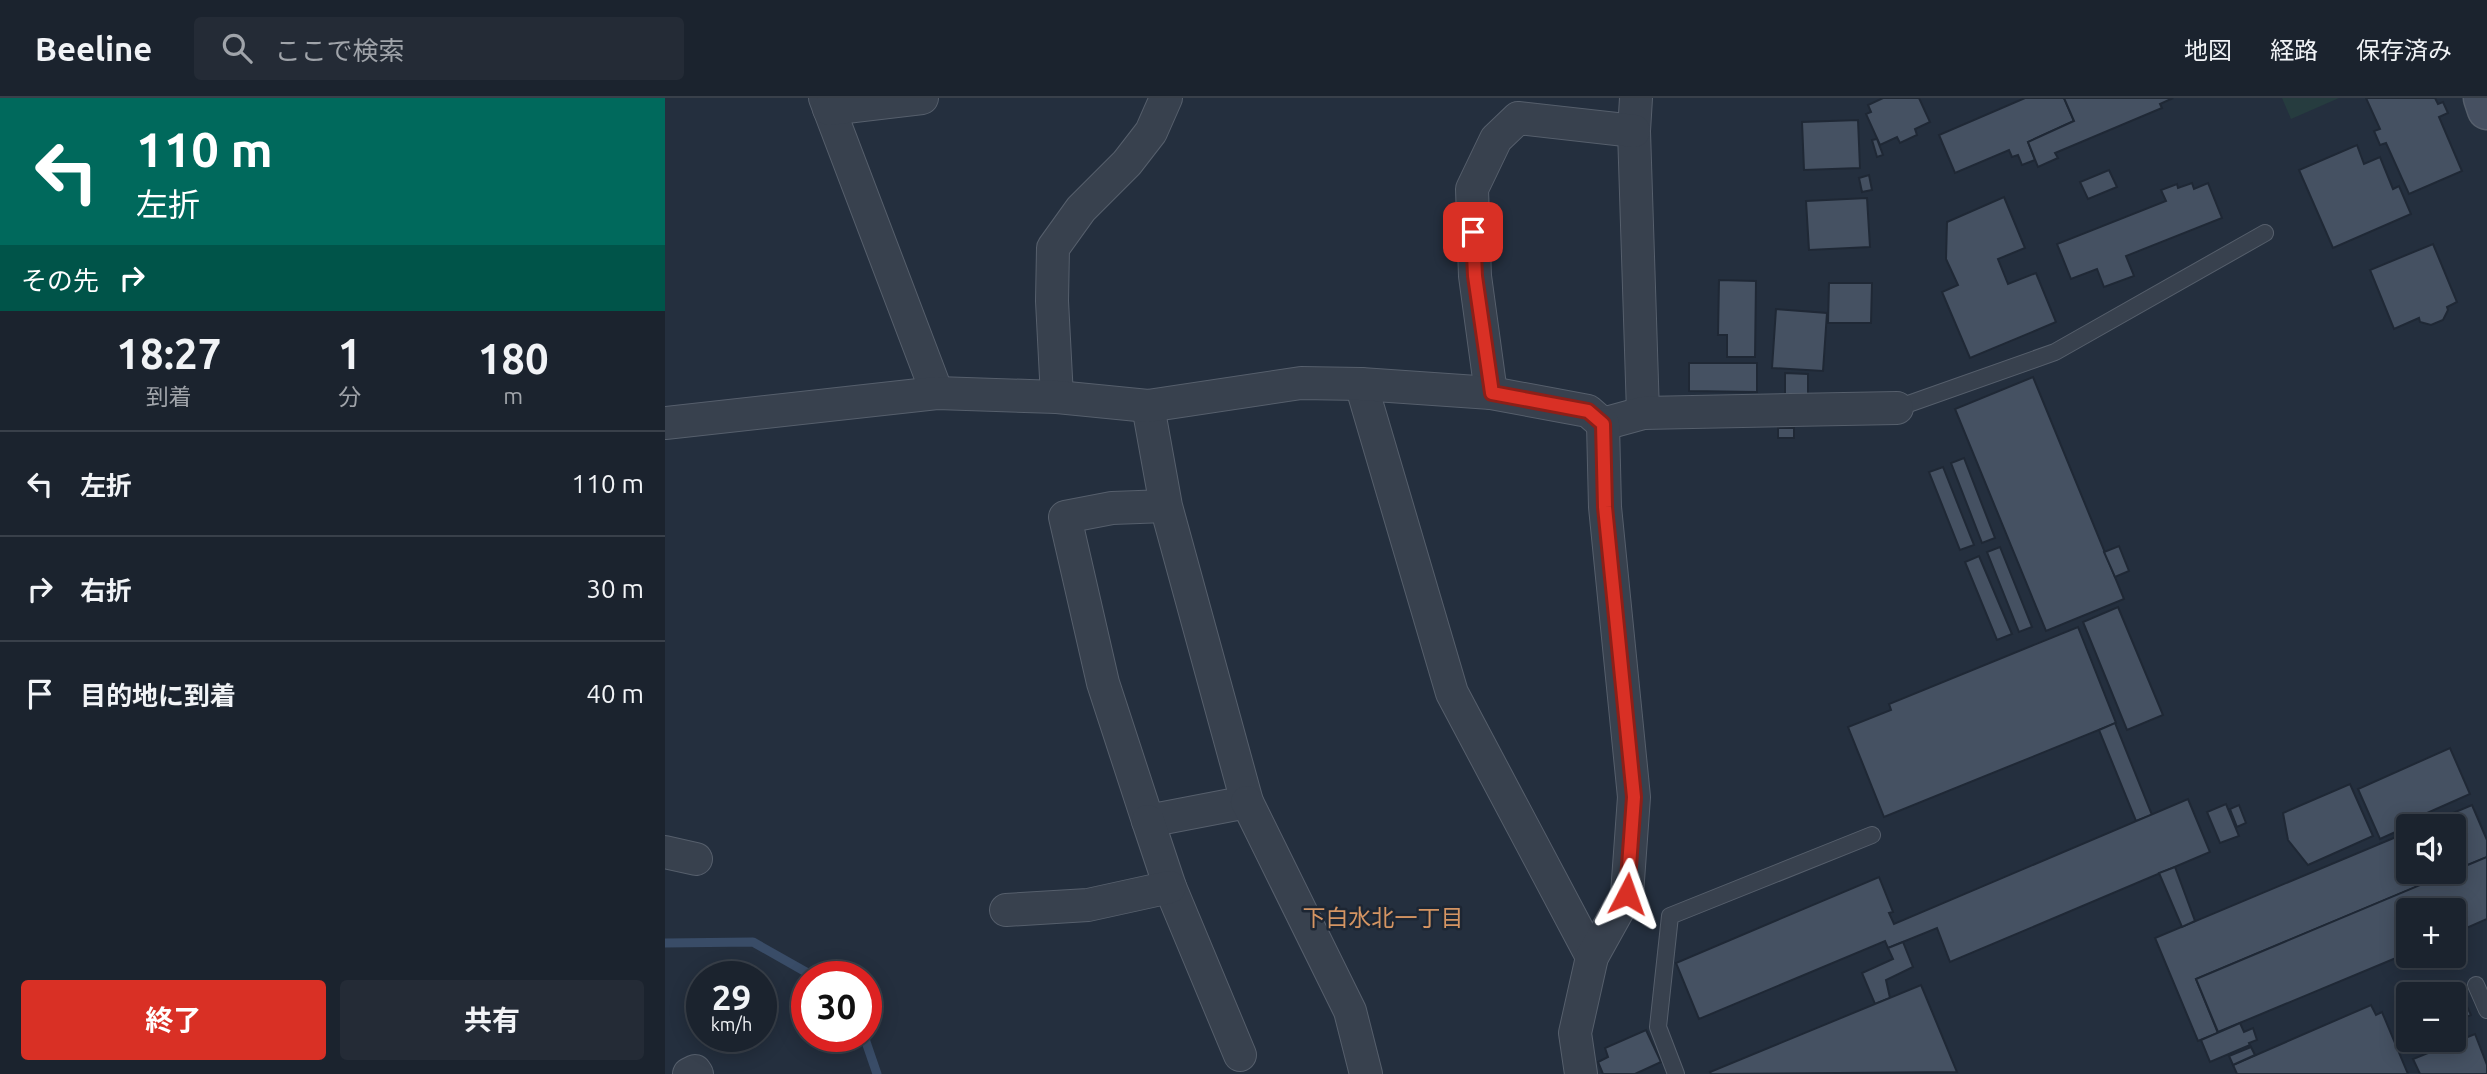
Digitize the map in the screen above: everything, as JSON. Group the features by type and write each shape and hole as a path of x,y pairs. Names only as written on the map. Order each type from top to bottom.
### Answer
{"street":[{"path":"922,98 827,104 937,393"},
{"path":"1057,397 1052,301 1053,248 1081,209 1127,163 1151,132 1166,98"},
{"path":"1636,98 1634,131 1643,413"},
{"path":"2483,98 2487,110"},
{"path":"1492,393 1475,276 1472,189 1496,139 1518,118 1634,131"},
{"path":"665,423 937,393 1057,397 1148,406 1301,383 1361,384 1492,393 1588,411 1603,424 1605,507 1634,797 1627,894 1592,957 1575,1033 1581,1074"},
{"path":"1361,384 1452,693 1592,957"},
{"path":"1148,406 1166,506 1247,802 1350,1011 1366,1074"},
{"path":"1603,424 1643,413 1897,408"},
{"path":"1166,506 1112,508 1065,517 1104,683 1148,821 1170,887 1240,1055"},
{"path":"1148,821 1247,802"},
{"path":"665,852 696,859"},
{"path":"1006,910 1088,905 1170,887"},
{"path":"689,1074 695,1071 698,1074"}],"lane":[{"path":"1897,408 2055,352 2265,233"},
{"path":"1676,1074 1658,1027 1669,916 1872,835"},
{"path":"2476,985 2487,1010"}],"green space":[{"path":"2282,98 2339,98 2291,119"}],"building":[{"path":"1883,98 1919,98 1930,122 1915,129 1917,135 1900,143 1897,137 1880,145 1866,114 1871,112 1868,105"},
{"path":"2025,98 2064,98 2074,121 2028,142 2035,160 2022,165 2018,155 2012,157 2009,150 1955,173 1939,135"},
{"path":"2064,98 2173,98 2160,104 2162,108 2055,153 2058,158 2038,167 2028,142 2074,121"},
{"path":"2366,98 2435,98 2438,104 2443,102 2448,113 2439,117 2462,171 2409,194 2386,143 2380,145 2374,131 2380,129"},
{"path":"1858,120 1860,168 1804,170 1802,122"},
{"path":"1877,139 1883,155 1877,157 1872,140"},
{"path":"2357,145 2364,164 2380,157 2393,189 2399,186 2411,214 2333,248 2299,170"},
{"path":"2109,170 2117,187 2088,199 2080,182"},
{"path":"1869,175 1872,190 1862,192 1859,178"},
{"path":"2192,183 2194,189 2208,183 2222,218 2126,256 2134,276 2104,287 2097,269 2071,279 2057,244 2166,201 2161,190 2177,184 2178,188"},
{"path":"2004,197 2025,248 1998,259 2008,284 2036,273 2056,322 1970,358 1942,292 1958,285 1946,259 1947,222"},
{"path":"1867,198 1870,247 1809,250 1806,201"},
{"path":"2433,244 2457,302 2447,307 2443,320 2431,325 2420,322 2419,318 2394,329 2370,270"},
{"path":"1719,280 1756,281 1755,357 1727,357 1727,335 1718,335"},
{"path":"1829,283 1872,283 1871,323 1828,323"},
{"path":"1776,309 1827,313 1823,371 1772,368"},
{"path":"1689,363 1757,363 1757,392 1689,391"},
{"path":"1785,373 1808,374 1808,395 1785,394"},
{"path":"2033,377 2124,599 2046,631 1955,409"},
{"path":"1778,428 1794,428 1794,438 1778,438"},
{"path":"1964,458 1995,538 1982,543 1951,463"},
{"path":"1943,467 1974,545 1960,550 1929,472"},
{"path":"2119,546 2129,571 2115,577 2104,552"},
{"path":"2000,547 2032,627 2019,632 1987,552"},
{"path":"1979,556 2012,634 1997,640 1965,562"},
{"path":"2118,607 2163,715 2127,730 2083,622"},
{"path":"2078,627 2116,723 1884,817 1848,727 1891,710 1889,704"},
{"path":"2115,723 2152,815 2136,821 2099,730"},
{"path":"2450,748 2470,794 2425,814 2396,814 2396,832 2380,839 2358,789"},
{"path":"2350,784 2373,836 2308,865 2288,840 2283,813"},
{"path":"2188,799 2210,852 1950,962 1937,928 1888,948 1885,941 1699,1019 1676,963 1879,877 1893,912 1889,913 1894,924"},
{"path":"2226,804 2239,836 2220,843 2207,812"},
{"path":"2239,805 2246,823 2237,827 2230,809"},
{"path":"2472,805 2487,840 2487,857 2466,866 2466,814 2451,814"},
{"path":"2396,837 2396,884 2423,884 2196,979 2218,1033 2198,1041 2155,938"},
{"path":"2487,857 2487,919 2466,928 2466,898 2396,898 2396,958 2218,1032 2196,979 2423,884 2466,884 2466,866"},
{"path":"2175,867 2195,921 2182,927 2159,873"},
{"path":"1903,942 1913,967 1886,980 1890,998 1875,1004 1862,973 1893,959 1888,948"},
{"path":"1921,985 1957,1072 1710,1072"},
{"path":"2466,1004 2471,1015 2466,1017"},
{"path":"2371,1005 2376,1015 2382,1012 2396,1045 2396,1052 2399,1052 2408,1074 2237,1074 2233,1065"},
{"path":"2240,1023 2244,1032 2253,1028 2257,1040 2210,1062 2201,1040"},
{"path":"1646,1030 1661,1062 1635,1074 1603,1074 1598,1062 1608,1057 1605,1048"},
{"path":"2475,1034 2487,1065 2487,1074 2420,1074 2413,1059 2430,1052 2466,1052 2466,1038"},
{"path":"2251,1047 2255,1055 2233,1065 2229,1056"}],"waterway":[{"path":"665,943 753,942 791,964"},
{"path":"869,1052 877,1074"}],"district":[{"name":"下白水北一丁目","path":"1383,918"}],"route":[{"path":"1473,232 1475,276 1492,393 1588,411 1603,424 1605,507 1634,797 1627,894"}]}
